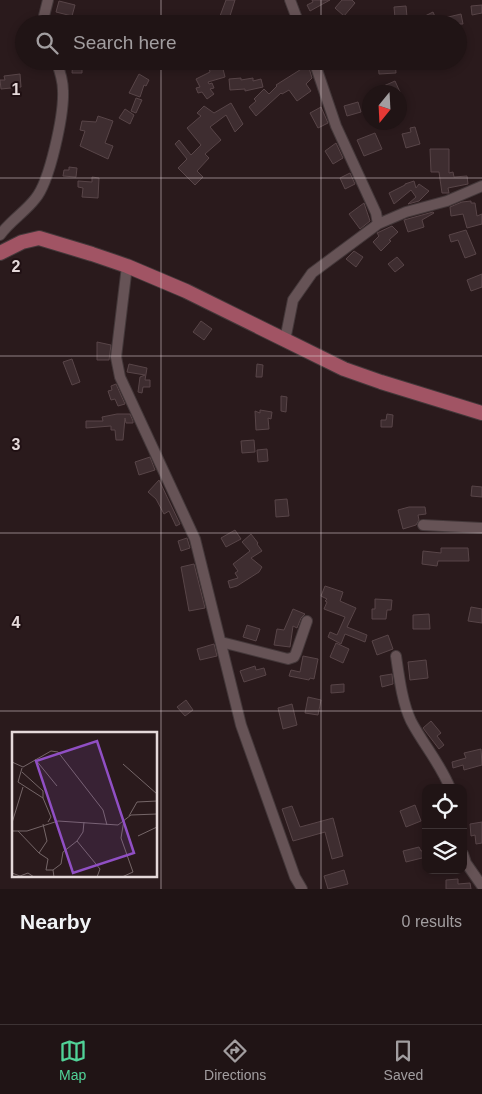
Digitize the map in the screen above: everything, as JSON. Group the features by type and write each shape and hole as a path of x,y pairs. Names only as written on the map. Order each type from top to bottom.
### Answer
{"main road":[{"path":"0,253 22,242 39,238 53,241 127,266 186,291 344,369 482,413"}],"street":[{"path":"44,15 48,0"},
{"path":"290,0 296,15"},
{"path":"0,235 36,198 42,188 58,139 63,93 59,70"},
{"path":"317,70 336,126 376,213 378,224"},
{"path":"285,340 292,300 312,272 378,224 406,212 447,200 482,186"},
{"path":"127,266 116,357 120,377 195,539 241,725 295,876 302,889"},
{"path":"423,525 482,528"},
{"path":"220,642 288,659 294,657 307,621"},
{"path":"396,656 410,720 445,774 449,784"},
{"path":"467,864 482,886"}],"building":[{"path":"226,0 235,0 230,15 220,15"},
{"path":"312,0 330,0 310,11 307,5 313,2"},
{"path":"342,0 352,0 355,3 345,15 335,8"},
{"path":"59,1 75,5 72,15 56,12"},
{"path":"482,5 482,13 472,15 471,6"},
{"path":"406,6 407,15 395,15 394,7"},
{"path":"72,70 82,70 82,73 72,73"},
{"path":"209,70 223,70 225,77 208,82 209,84 212,83 214,88 210,89 214,94 207,99 202,92 198,93 196,88 200,87 196,79 210,72"},
{"path":"300,70 310,70 312,78 306,84 311,91 297,101 289,90 281,93 256,116 249,107 256,101 254,99 264,89 269,94 276,85"},
{"path":"379,70 396,70 396,73 379,74"},
{"path":"20,74 21,87 1,89 0,80 5,80 4,76"},
{"path":"139,74 149,80 146,86 144,85 140,97 129,93"},
{"path":"241,78 241,80 253,78 253,81 261,79 263,87 245,91 245,89 230,90 229,79"},
{"path":"395,81 397,85 386,85"},
{"path":"136,98 142,100 136,113 131,111"},
{"path":"358,102 361,112 347,116 344,106"},
{"path":"231,103 243,124 235,132 226,115 210,127 221,140 205,154 209,158 197,171 203,177 195,185 178,168 187,159 175,144 179,140 191,155 201,145 187,128 201,116 197,113 204,106 214,113"},
{"path":"321,107 328,123 318,128 310,113"},
{"path":"125,109 134,115 130,124 119,118"},
{"path":"98,116 113,121 105,143 113,146 108,159 80,146 85,131 80,130 82,121 96,122"},
{"path":"415,127 420,144 406,148 402,134 411,132 410,128"},
{"path":"375,133 382,149 364,156 357,140"},
{"path":"336,143 343,158 333,164 325,151"},
{"path":"430,149 449,149 449,173 453,172 454,177 467,176 468,184 448,188 449,193 442,193 439,172 431,172"},
{"path":"69,167 77,168 76,177 63,176 64,170 69,170"},
{"path":"350,173 355,184 345,189 340,178"},
{"path":"92,177 99,178 98,198 82,197 83,188 78,187 78,181 92,182"},
{"path":"414,181 416,188 419,184 429,191 419,201 408,204 416,197 411,190 394,204 389,193"},
{"path":"471,201 471,203 475,203 477,216 482,214 482,224 467,228 463,214 451,216 450,207 462,202"},
{"path":"364,203 370,221 360,229 349,214"},
{"path":"433,212 422,220 424,227 408,232 404,220"},
{"path":"392,226 398,232 381,251 373,242 379,236 377,233"},
{"path":"466,230 476,254 465,258 458,240 451,242 449,235"},
{"path":"354,251 363,257 356,267 346,259"},
{"path":"397,257 404,265 395,272 388,264"},
{"path":"482,274 482,287 471,291 467,280"},
{"path":"201,321 212,329 204,340 193,332"},
{"path":"97,342 111,345 109,360 97,360"},
{"path":"72,359 80,382 72,385 63,362"},
{"path":"129,364 147,368 145,380 150,380 150,387 143,387 142,393 138,392 140,377 145,375 127,372"},
{"path":"257,364 263,365 262,377 256,377"},
{"path":"116,384 125,404 118,406 115,399 111,400 108,391 112,390 111,386"},
{"path":"281,396 287,397 286,412 281,411"},
{"path":"260,410 272,412 271,419 268,418 269,429 256,430 255,411 260,413"},
{"path":"130,414 133,421 133,423 126,423 125,418 123,440 116,440 115,430 111,430 111,426 86,428 86,421 103,421 102,417"},
{"path":"387,414 393,415 392,427 381,427 381,420 386,420"},
{"path":"254,440 255,452 242,453 241,441"},
{"path":"267,449 268,461 258,462 257,450"},
{"path":"150,457 155,470 139,475 135,462"},
{"path":"159,480 180,524 176,526 169,511 164,514 156,499 148,492"},
{"path":"472,486 482,487 482,497 471,496"},
{"path":"287,499 289,516 276,517 275,500"},
{"path":"409,507 425,507 426,514 418,515 419,520 416,525 403,529 398,510"},
{"path":"235,530 241,539 226,547 221,538"},
{"path":"251,534 262,551 251,558 262,567 259,572 237,586 230,588 228,581 238,578 235,573 238,571 233,564 250,551 242,542"},
{"path":"187,538 190,548 181,551 178,541"},
{"path":"441,548 468,548 469,561 438,561 437,566 422,564 423,551 441,553"},
{"path":"194,564 205,608 189,611 181,567"},
{"path":"325,586 343,592 340,601 356,608 347,627 367,635 365,642 345,634 341,644 328,637 330,632 337,635 345,617 324,609 327,599 321,596"},
{"path":"375,599 392,600 391,610 387,610 386,619 372,619"},
{"path":"471,607 482,609 482,623 468,621"},
{"path":"293,609 305,614 297,628 293,626 290,647 274,645 277,629 284,630"},
{"path":"429,614 430,629 413,629 413,615"},
{"path":"247,625 260,629 256,641 243,637"},
{"path":"388,635 393,649 377,655 372,641"},
{"path":"336,643 349,649 343,663 330,657"},
{"path":"214,644 217,656 200,660 197,649"},
{"path":"303,656 318,659 314,679 310,678 309,680 289,676 291,670 300,672"},
{"path":"426,660 428,678 410,680 408,662"},
{"path":"255,666 256,670 264,668 266,675 244,682 240,671"},
{"path":"392,674 393,684 382,687 380,676"},
{"path":"344,684 344,692 331,693 331,685"},
{"path":"308,697 321,700 318,715 305,713"},
{"path":"186,700 193,710 185,716 177,707"},
{"path":"292,704 297,725 283,729 278,708"},
{"path":"431,721 441,733 437,736 444,745 439,749 423,728"},
{"path":"481,749 482,765 464,770 463,765 453,768 452,762 466,758 464,753"},
{"path":"415,805 421,821 406,827 400,811"},
{"path":"292,806 300,827 333,818 343,856 332,859 325,832 293,841 282,809"},
{"path":"482,822 482,843 476,844 475,835 471,836 470,824"},
{"path":"419,847 422,851 422,858 406,862 403,851"},
{"path":"344,870 348,884 328,889 324,876"},
{"path":"458,879 458,884 470,883 471,889 446,889 446,880"}]}
